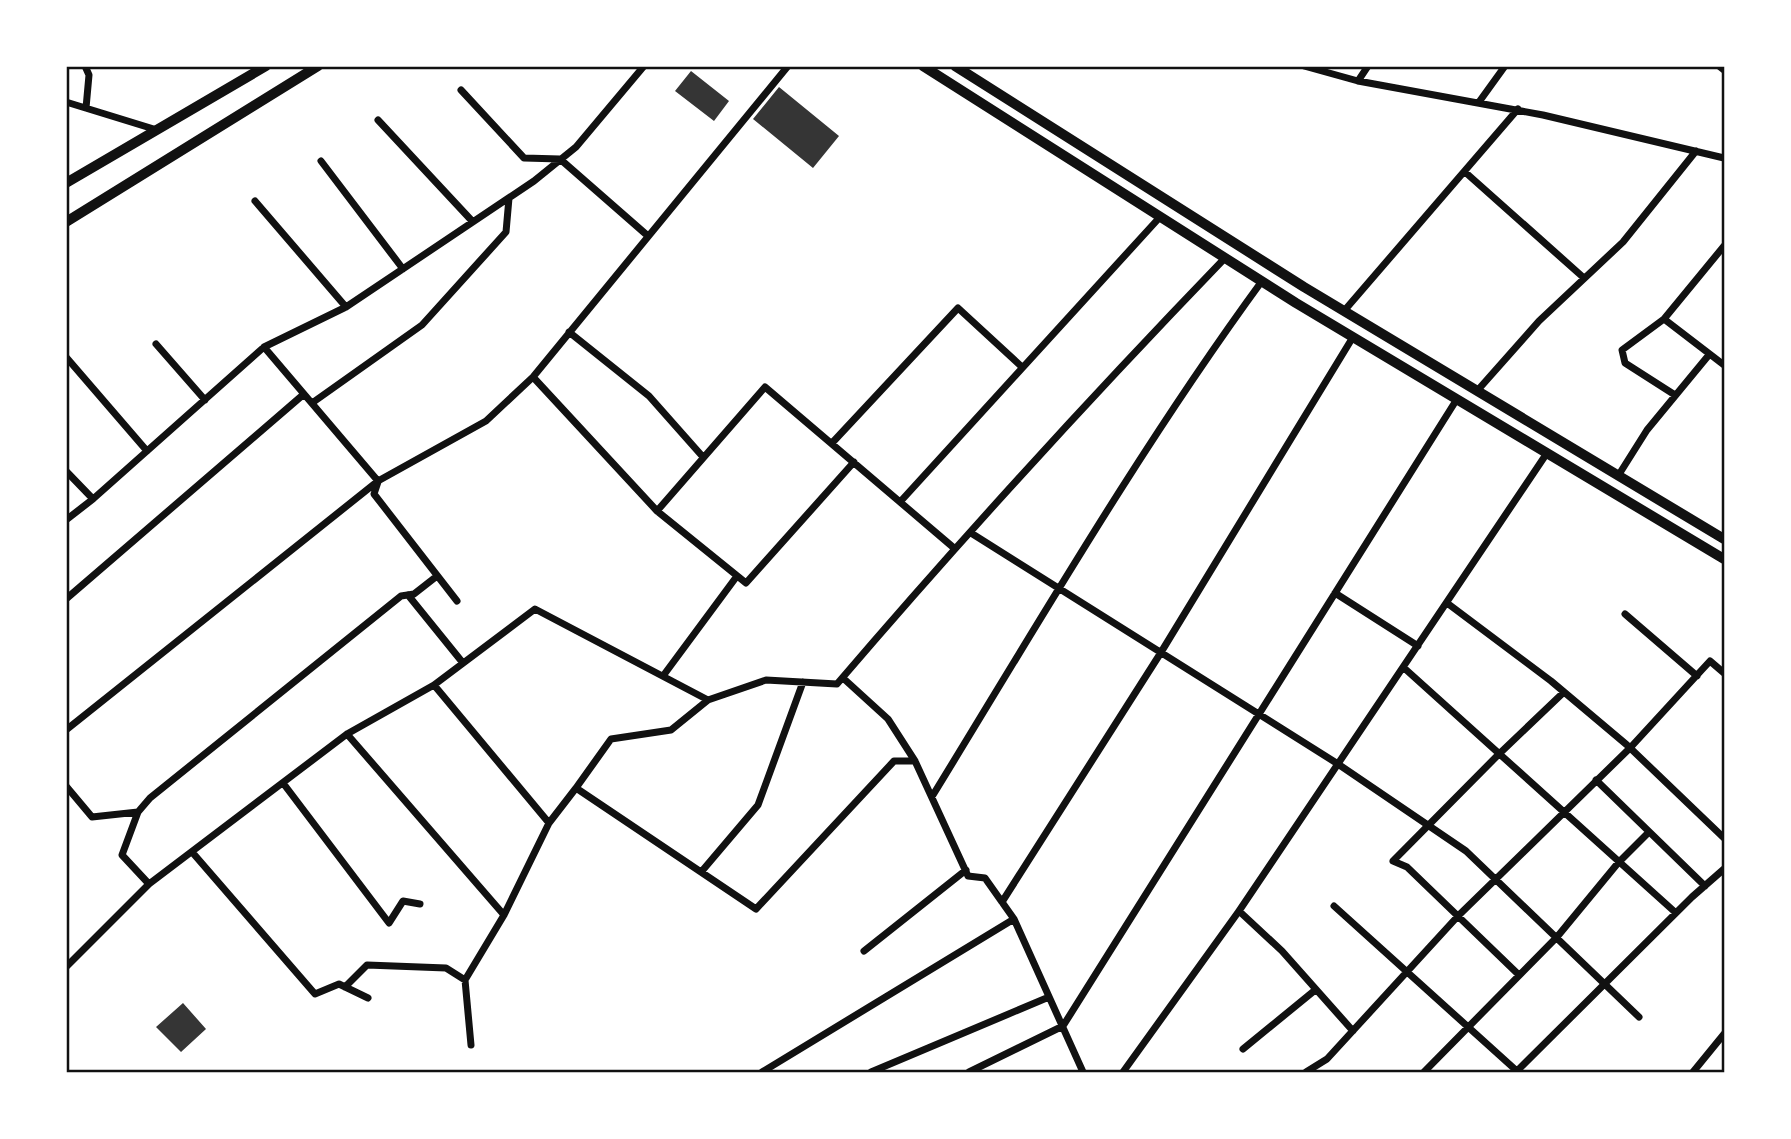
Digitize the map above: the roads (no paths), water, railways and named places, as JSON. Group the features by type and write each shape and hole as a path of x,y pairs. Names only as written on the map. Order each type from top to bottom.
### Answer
{"main road":[{"path":"66,183 72,175 157,130 266,66"},
{"path":"66,222 318,66"},
{"path":"923,66 1262,281 1724,559"},
{"path":"955,66 1344,311 1724,539"}],"street":[{"path":"85,66 89,75 86,108"},
{"path":"66,520 264,347 346,307 509,198 576,147 644,66"},
{"path":"66,730 378,481 486,421 533,377 788,66"},
{"path":"1304,66 1358,81 1518,109 1724,158"},
{"path":"1358,81 1368,66"},
{"path":"1479,102 1505,66"},
{"path":"1718,66 1724,70"},
{"path":"461,90 524,158 560,159 648,236"},
{"path":"66,102 157,130"},
{"path":"1344,311 1518,109"},
{"path":"378,120 473,222"},
{"path":"1478,391 1539,321 1623,242 1696,150"},
{"path":"321,161 403,269"},
{"path":"1465,172 1584,278"},
{"path":"312,403 422,325 506,232 509,198"},
{"path":"255,201 346,307"},
{"path":"900,502 1160,217"},
{"path":"1675,395 1625,363 1622,350 1664,320 1724,246"},
{"path":"471,1045 465,980 504,915 549,823 611,739 671,730 708,700 766,680 837,684 954,548 971,533 1112,376 1225,258"},
{"path":"933,795 1058,589 1216,344 1262,281"},
{"path":"832,443 958,308 1022,367"},
{"path":"1664,320 1724,365"},
{"path":"569,332 649,396 703,457"},
{"path":"1002,902 1160,654 1353,337"},
{"path":"156,344 205,400"},
{"path":"264,347 378,481"},
{"path":"1618,476 1647,429 1709,356"},
{"path":"66,357 147,451"},
{"path":"533,377 657,511 746,583 854,462"},
{"path":"657,511 765,387 954,548"},
{"path":"66,599 304,394"},
{"path":"970,1073 1062,1026 1457,399"},
{"path":"1122,1073 1239,911 1548,453"},
{"path":"66,471 93,499"},
{"path":"378,481 374,494 457,601"},
{"path":"971,533 1338,764 1466,851 1494,881 1557,937 1639,1017"},
{"path":"149,884 122,855 138,812 171,781 401,596 408,595 437,576"},
{"path":"663,676 737,576"},
{"path":"1335,593 1418,646"},
{"path":"408,595 463,663"},
{"path":"1447,603 1564,692 1630,748 1724,838"},
{"path":"66,967 149,884 348,734 435,685 535,609 708,700"},
{"path":"1625,614 1697,676"},
{"path":"1306,1073 1327,1059 1458,916 1630,748 1710,661 1724,673"},
{"path":"1403,667 1676,913"},
{"path":"843,678 888,719 933,795 968,876 985,878 1014,919 1083,1073"},
{"path":"702,872 758,805 803,682"},
{"path":"435,685 549,823"},
{"path":"1519,975 1407,867 1393,861 1564,692"},
{"path":"348,734 504,915"},
{"path":"576,788 756,909 894,761 915,761"},
{"path":"1596,780 1705,886"},
{"path":"283,783 389,923 403,901 420,904"},
{"path":"66,786 92,817 138,812"},
{"path":"1424,1073 1557,937 1618,863 1649,832"},
{"path":"192,852 315,994 339,984 368,998"},
{"path":"1334,906 1517,1072 1676,913 1724,869"},
{"path":"864,951 966,870"},
{"path":"1239,911 1282,951 1353,1031"},
{"path":"762,1073 1014,919"},
{"path":"345,987 367,965 446,968 465,980"},
{"path":"1243,1049 1314,990"},
{"path":"872,1073 1049,997"},
{"path":"1693,1073 1724,1034"}]}
